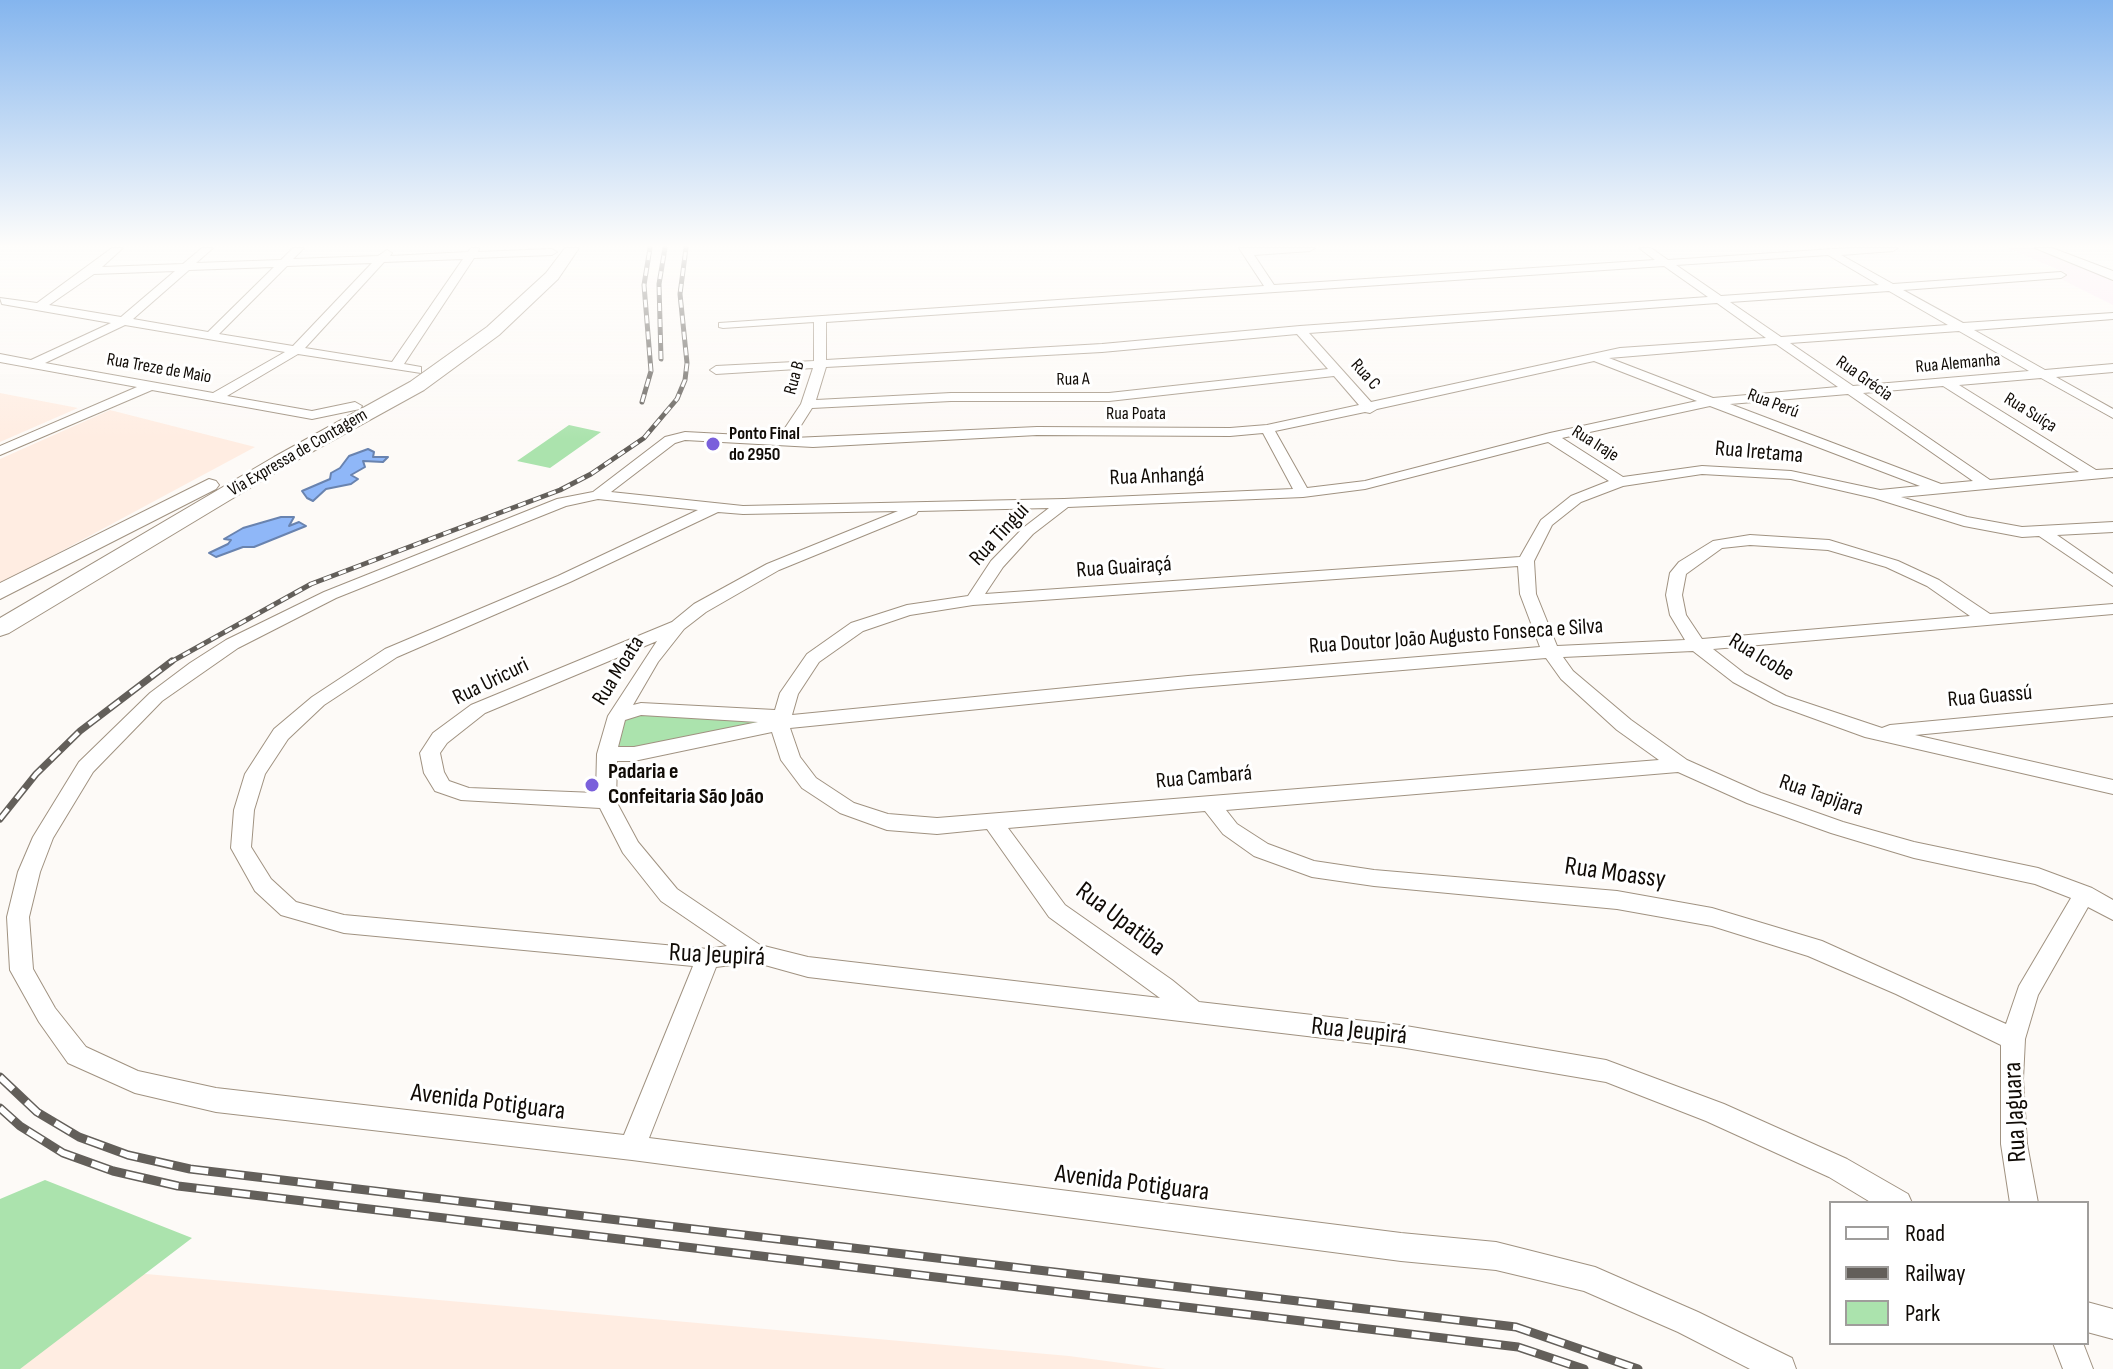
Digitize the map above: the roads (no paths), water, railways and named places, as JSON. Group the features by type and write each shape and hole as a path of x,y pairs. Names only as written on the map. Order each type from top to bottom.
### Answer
{"highway":[{"name":"Via Expressa de Contagem","path":"0,594 315,421 355,406 417,370 495,312"},
{"name":"Via Expressa de Contagem","path":"7,624 281,461 417,386 493,331 514,312"},
{"path":"0,594 25,592 31,597 32,603 7,624"}],"street":[{"path":"69,312 417,370"},
{"path":"32,364 124,321 135,312"},
{"path":"211,335 234,312"},
{"path":"216,397 296,350 332,312"},
{"path":"396,366 433,312"},
{"path":"723,325 909,312"},
{"path":"716,370 1102,348 1537,312"},
{"name":"Rua Grécia","path":"1737,312 1985,483"},
{"path":"1934,312 2113,414"},
{"name":"Rua Poata","path":"598,495 670,440 685,436 813,443 1037,431 1230,432 1267,429 1370,409 1594,357 1776,340 2113,316"},
{"name":"Rua B","path":"783,442 808,404 820,366 820,318"},
{"name":"Rua C","path":"1300,330 1370,409"},
{"name":"Rua Perú","path":"1594,357 1938,488"},
{"name":"Rua Treze de Maio","path":"0,358 216,397 315,421"},
{"name":"Rua Alemanha","path":"1709,402 2113,368"},
{"name":"Rua A","path":"808,404 951,397 1109,397 1338,372"},
{"name":"Rua Suíça","path":"1947,383 2094,475"},
{"path":"0,451 150,386"},
{"name":"Rua Anhangá","path":"598,495 712,509 922,507 1303,493 1365,485 1550,437 1709,402"},
{"path":"1267,429 1303,493"},
{"name":"Rua Iraje","path":"1550,437 1620,482"},
{"name":"Rua Iretama","path":"1526,561 1541,529 1552,516 1576,499 1620,482 1702,470 1746,470 1791,475 1878,494 1900,495 1964,521 2045,533 2113,527"},
{"name":"Rua Perú","path":"1900,495 1985,483 2113,473"},
{"name":"Avenida Potiguara","path":"598,495 562,502 330,595 232,644 196,667 133,717 86,767 43,837 29,872 18,917 22,970 47,1015 77,1055 135,1082 216,1100 632,1148 1401,1247 1496,1256 1585,1277 1715,1335 1781,1369"},
{"name":"Rua Tingui","path":"973,600 997,564 1028,531 1064,503"},
{"name":"Rua Moata","path":"754,953 669,895 630,847 606,801 607,754 617,716 651,659 678,625 722,593 773,567 922,507"},
{"name":"Rua Jeupirá","path":"712,509 564,579 391,653 329,693 281,734 255,774 244,810 241,848 263,885 289,909 344,924 708,958 754,953 808,967 1400,1036 1606,1071 1729,1118 1838,1168 1895,1201"},
{"path":"2045,533 2113,581"},
{"name":"Rua Icobe","path":"1987,620 1933,583 1872,557 1809,542 1750,540 1718,544 1694,557 1678,573 1675,605 1697,645 1760,691 1872,732 2113,787"},
{"path":"1526,561 1528,594 1551,652"},
{"name":"Rua Guairaçá","path":"781,720 789,693 800,674 822,650 844,634 907,610 973,600 1526,561"},
{"name":"Rua Doutor João Augusto Fonseca e Silva","path":"617,716 641,709 803,719 1551,652 1697,645 2113,609"},
{"name":"Rua Uricuri","path":"606,801 468,795 442,786 434,773 430,753 440,738 478,709 678,625"},
{"name":"Rua Tapijara","path":"1551,652 1567,675 1591,698 1680,765 1754,798 1838,828 1927,853 2038,876 2084,894 2113,911"},
{"name":"Rua Guassú","path":"1872,732 2113,710"},
{"name":"Rua Doutor João Augusto Fonseca e Silva","path":"607,754 634,754 781,720"},
{"name":"Rua Cambará","path":"781,720 787,750 798,771 809,783 847,808 887,822 937,826 1680,765"},
{"name":"Rua Moassy","path":"1209,802 1230,829 1261,850 1312,869 1374,878 1617,900 1712,917 1814,948 2013,1039"},
{"name":"Rua Upatiba","path":"992,821 1057,911 1164,987 1196,1014"},
{"name":"Rua Jaguara","path":"2024,1201 2014,1144 2013,1039 2027,993 2084,894"},
{"path":"632,1148 708,958"},
{"path":"2089,1318 2113,1324"},
{"path":"2069,1345 2078,1369"}],"water":[{"path":"368,449 374,452 373,457 388,457 383,462 363,461 365,467 351,475 358,479 351,484 326,489 313,501 307,498 302,491 330,479 331,473 340,468 349,456"},
{"path":"281,517 294,517 289,526 299,522 306,526 254,547 243,547 216,557 209,553 228,544 231,540 224,539 243,528"}],"railway":[{"path":"642,402 651,371 646,312"},
{"path":"660,312 661,359"},
{"path":"170,662 311,584 560,490 591,474 644,438 677,399 685,380 687,363 682,312"},
{"path":"0,819 36,774 80,731 170,662"},
{"path":"0,1077 37,1112 79,1137 128,1155 190,1169 1516,1327 1638,1369"},
{"path":"0,1108 20,1126 63,1153 113,1171 178,1186 1518,1347 1584,1369"}],"place":[{"name":"Ponto Final do 2950","path":"713,444"},
{"name":"Padaria e Confeitaria São João","path":"592,785"}]}
